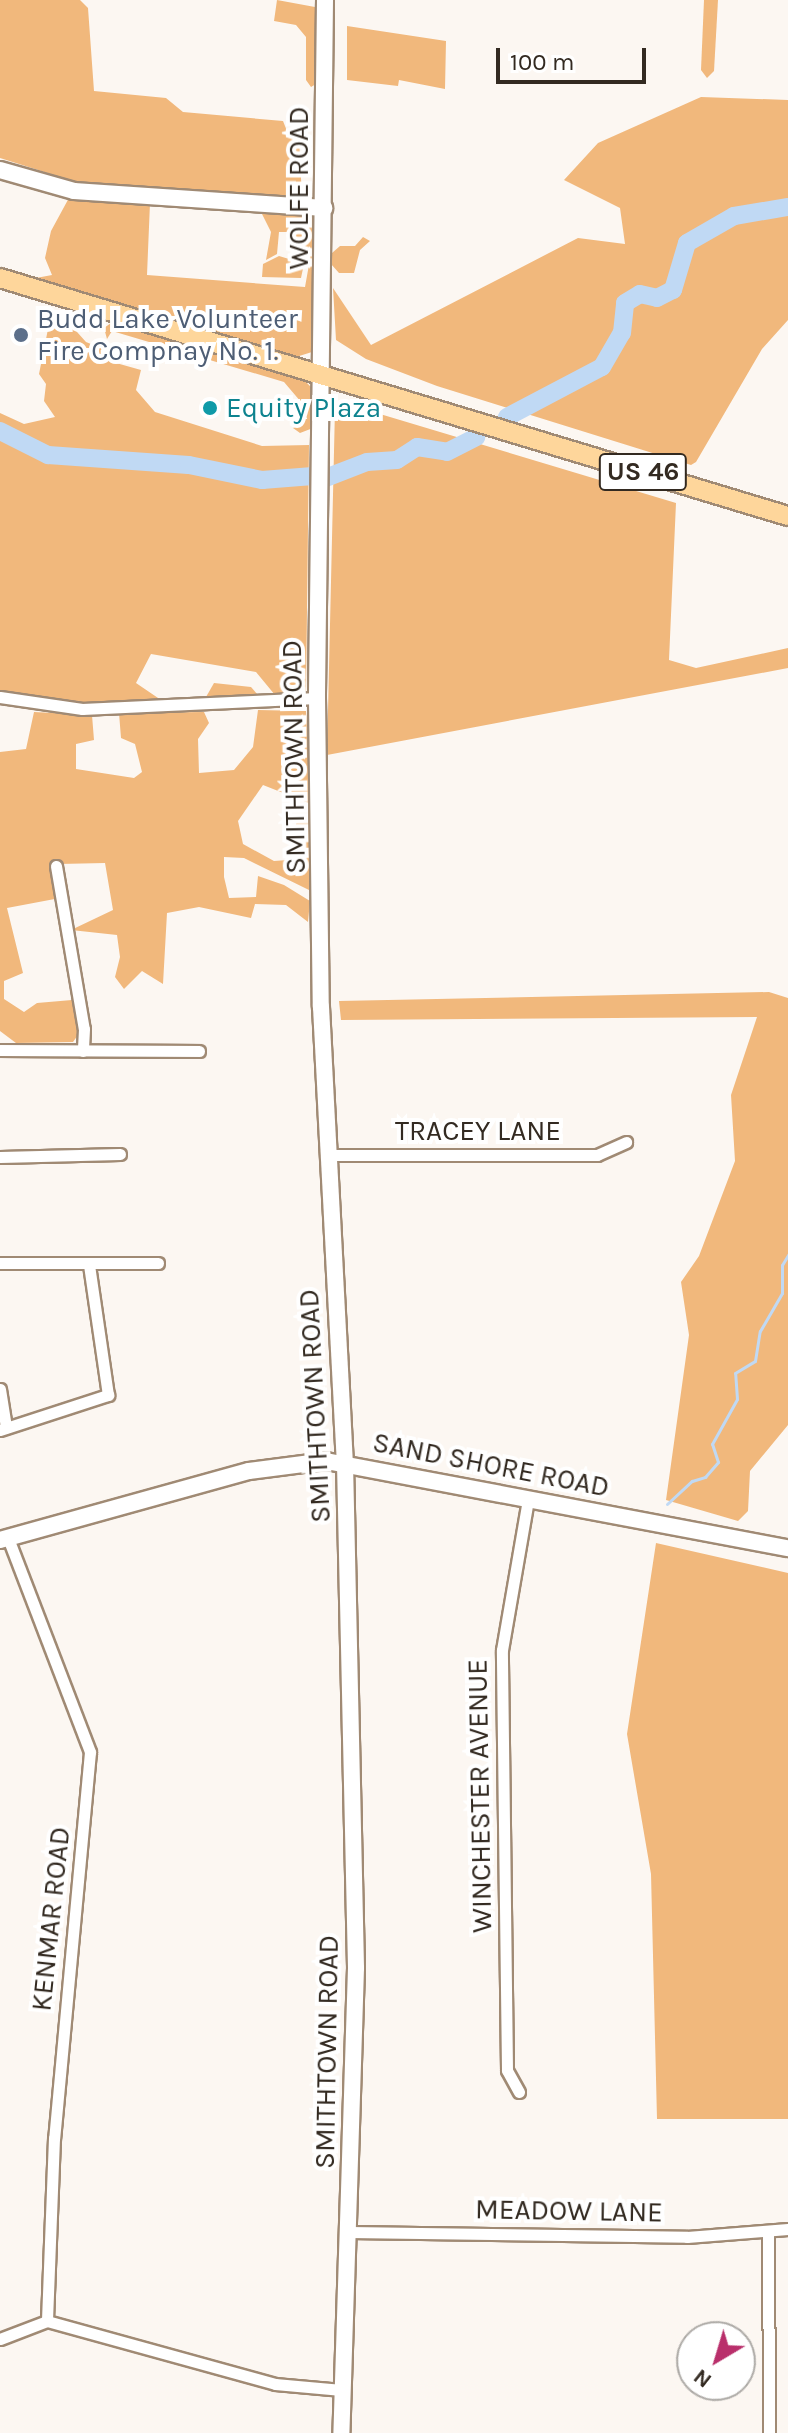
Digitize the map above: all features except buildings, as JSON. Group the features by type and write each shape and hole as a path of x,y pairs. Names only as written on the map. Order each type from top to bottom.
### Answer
{"main road":[{"name":"US 46","path":"0,278 788,516"}],"street":[{"name":"WOLFE ROAD","path":"322,376 325,0"},
{"path":"0,170 74,191 324,208"},
{"name":"SMITHTOWN ROAD","path":"322,376 317,698 328,1155 345,1463 356,1968 341,2433"},
{"path":"0,697 82,709 317,698"},
{"path":"56,866 84,1029 83,1051"},
{"path":"0,1050 199,1051"},
{"name":"TRACEY LANE","path":"328,1155 597,1155 626,1142"},
{"path":"0,1157 120,1154"},
{"path":"0,1263 158,1263"},
{"path":"0,1389 3,1429 108,1395 89,1264"},
{"name":"SAND SHORE ROAD","path":"4,1539 249,1471 345,1463 788,1548"},
{"name":"WINCHESTER AVENUE","path":"519,2092 507,2070 502,1650 528,1499"},
{"name":"KENMAR ROAD","path":"4,1539 90,1752 54,2138 47,2321"},
{"name":"MEADOW LANE","path":"349,2232 687,2237 788,2229"},
{"path":"768,2231 769,2433"},
{"path":"0,2339 47,2321 275,2384 342,2390"}],"shaded area":[{"path":"0,0 80,0 88,8 94,91 166,98 183,112 283,121 289,136 299,138 302,198 73,181 0,158"},
{"path":"277,0 315,7 316,84 311,87 306,80 306,37 296,25 274,21"},
{"path":"704,0 718,0 714,71 707,78 701,70"},
{"path":"347,26 446,41 445,89 399,80 398,86 347,80"},
{"path":"701,97 788,100 788,320 762,349 696,462 691,465 437,386 366,359 336,340 333,288 371,345 578,238 625,244 620,208 564,180 598,143"},
{"path":"70,196 150,203 147,275 305,287 310,259 305,259 301,278 262,277 263,264 279,256 299,262 300,254 291,232 279,232 277,254 266,260 271,232 262,214 264,210 313,215 312,352 296,357 36,278 52,275 45,258 51,231"},
{"path":"363,237 370,241 360,250 354,273 339,273 331,264 332,253 340,246 355,246"},
{"path":"60,313 86,342 111,352 109,361 141,370 136,390 155,412 262,446 309,445 306,693 275,695 256,672 151,654 136,683 161,700 77,706 0,693 0,413 24,424 55,417 44,401 46,384 39,374 48,329"},
{"path":"111,323 306,382 313,389 313,428 300,433 293,428 302,424 301,402 284,382 112,331 107,339 104,328"},
{"path":"335,408 360,408 676,503 669,660 696,668 788,648 788,668 327,755"},
{"path":"214,683 251,687 258,695 206,697"},
{"path":"258,710 306,711 311,804 263,785 238,821 243,844 274,861 288,860 297,820 310,821 309,890 244,858 224,857 224,877 229,898 256,897 258,876 284,885 310,901 308,922 286,905 255,904 251,918 199,907 167,913 163,984 142,971 124,989 115,977 120,957 117,935 71,930 113,910 105,863 59,864 60,898 7,908 23,973 4,981 4,999 24,1012 37,1003 72,1000 78,1035 73,1042 16,1043 0,1031 0,752 26,749 34,712 92,715 94,740 76,744 76,769 134,778 142,772 135,744 121,738 119,713 204,712 209,723 198,739 199,773 234,770 253,747"},
{"path":"769,992 788,998 788,1425 750,1471 748,1511 738,1521 666,1500 689,1335 681,1282 699,1256 735,1161 731,1095 757,1017 341,1020 339,1001"},
{"path":"656,1543 788,1573 788,2119 657,2119 651,1874 627,1734"}],"waterway":[{"path":"507,417 602,367 622,333 625,303 640,294 657,298 673,290 687,243 734,216 788,207"},
{"path":"0,431 48,455 189,465 262,480 313,476"},
{"path":"328,477 367,462 397,460 417,447 447,452 476,437"},
{"path":"667,1504 692,1481 705,1477 718,1462 712,1444 737,1399 735,1373 755,1361 760,1331 782,1293 782,1265 788,1255"}],"place":[{"name":"Budd Lake Volunteer Fire Compnay No. 1.","path":"21,335"},
{"name":"Equity Plaza","path":"210,408"}]}
